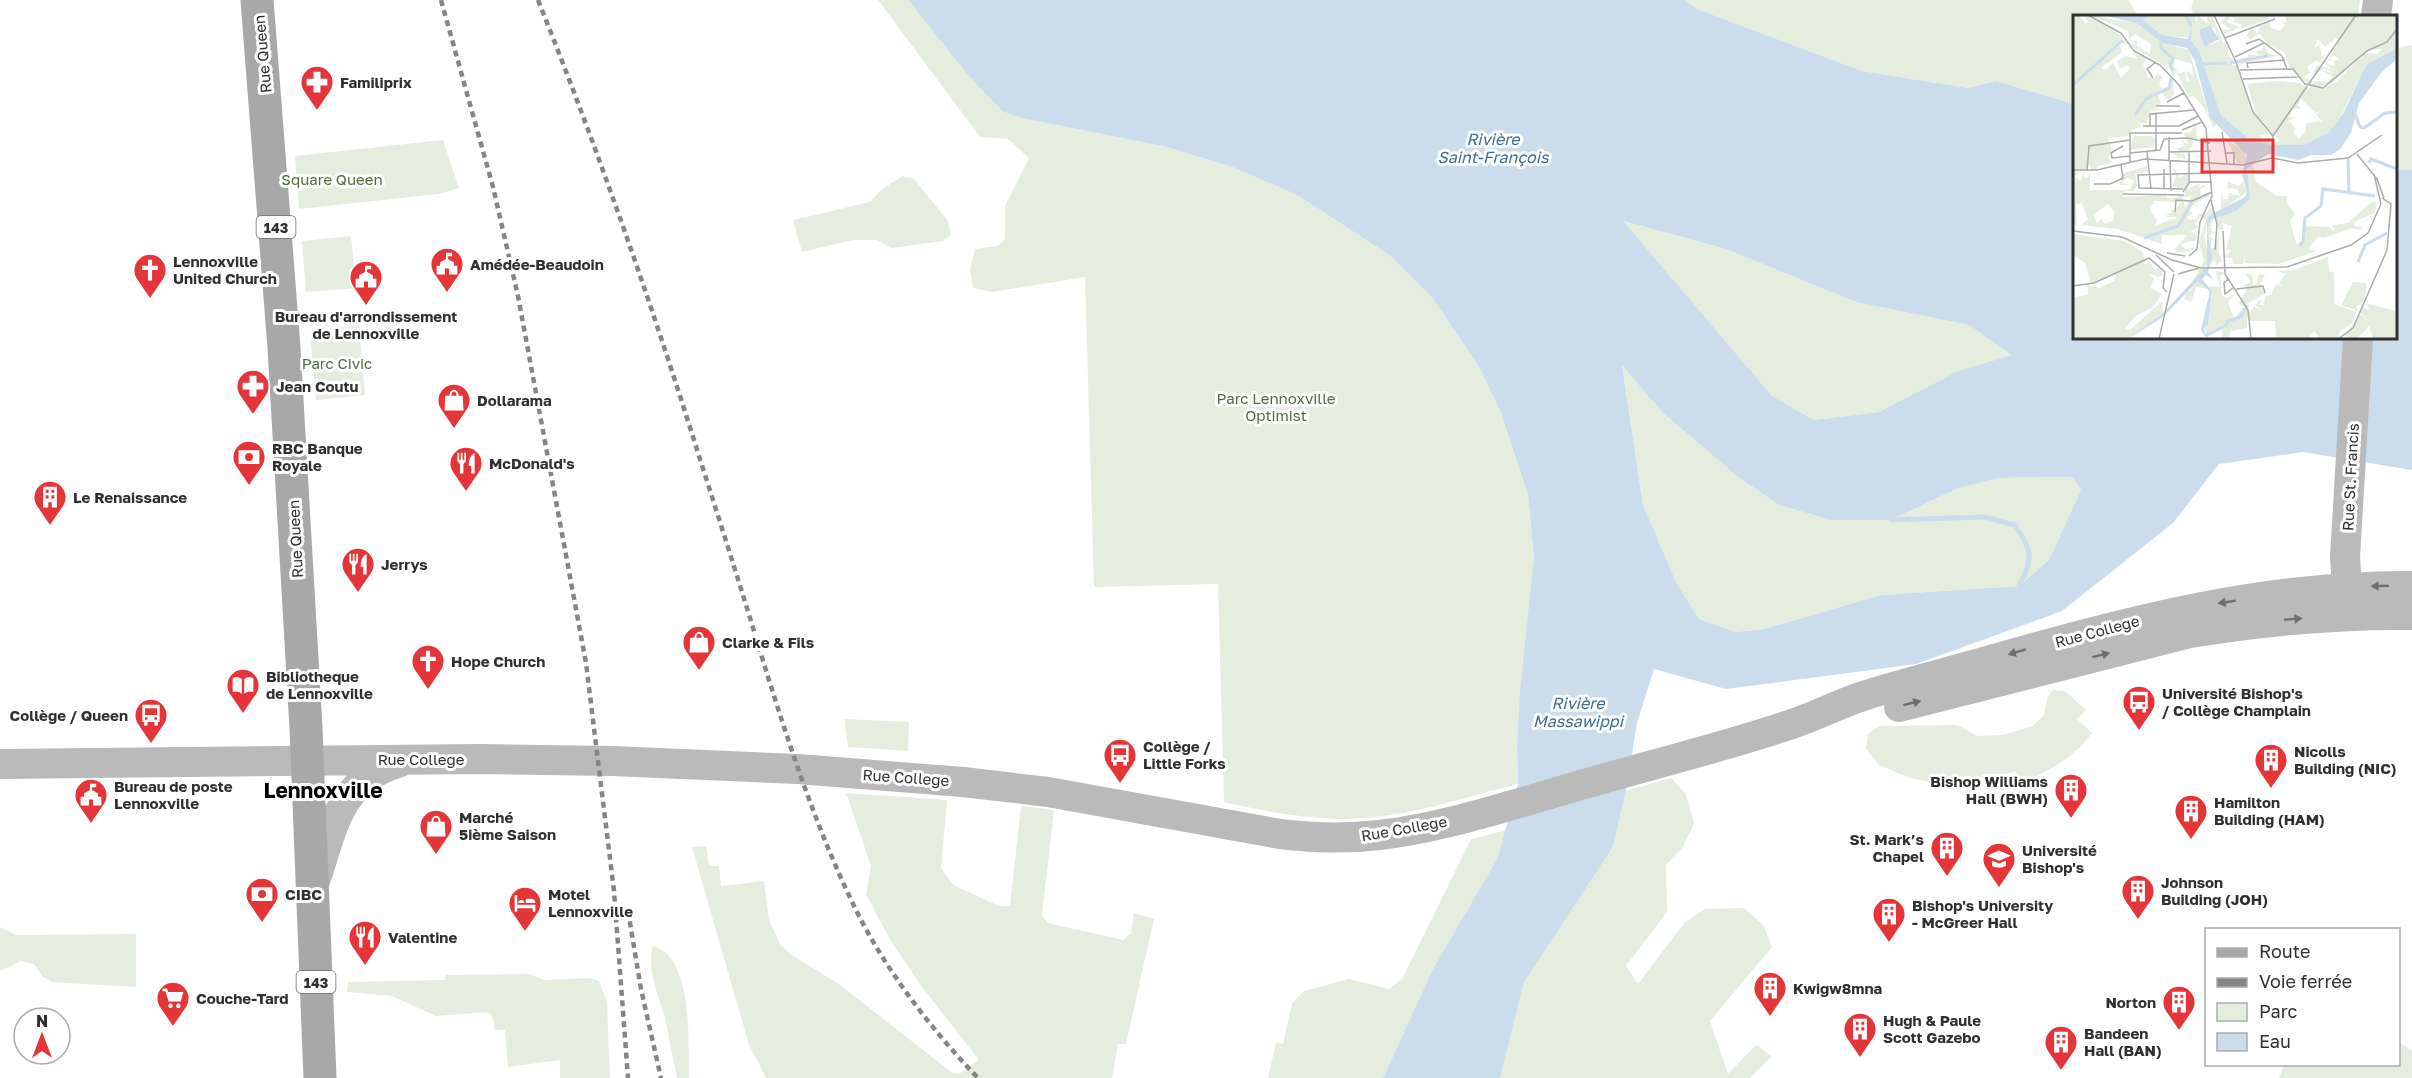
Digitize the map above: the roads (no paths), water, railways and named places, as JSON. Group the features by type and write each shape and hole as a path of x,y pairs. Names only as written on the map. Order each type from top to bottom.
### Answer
{"main road":[{"name":"Rue Queen","path":"257,0 284,348 308,762 320,1078"},
{"path":"2376,15 2378,0"},
{"name":"Rue St. Francis","path":"2352,601 2346,557 2358,339"},
{"name":"Rue College","path":"0,764 412,759 687,764 963,782 1092,798 1251,829 1310,837 1379,835 1434,825 1494,809 1793,724 1864,716 2190,633 2260,622 2412,586"},
{"name":"Rue College","path":"2352,601 2412,615"},
{"path":"313,887 339,810 348,795 372,773 412,759"}],"water":[{"name":"Rivière Saint-François","path":"908,0 1685,0 1697,9 1862,71 1968,88 1996,81 2073,104 2073,339 2397,339 2397,170 2412,170 2412,470 2303,452 2219,464 2173,523 2062,611 1916,664 1726,689 1654,669 1637,723 1626,791 1613,847 1524,982 1500,1078 1383,1078 1433,969 1498,857 1518,784 1517,746 1520,692 1534,557 1528,495 1500,410 1479,367 1433,299 1389,255 1299,196 1235,168 1167,147 1021,118 1002,111 967,74","holes":["1623,221 1726,249 1856,302 1969,325 2012,355 1958,371 1879,412 1814,420 1772,396","1622,365 1663,413 1738,477 1779,505 1831,520 1891,520 1958,488 1999,478 2072,477 2081,490 2049,560 2019,586 1881,595 1764,629 1735,632 1699,619 1677,584 1643,505"]}],"waterway":[{"path":"1891,520 1984,517 2015,525 2028,548 2029,555 2027,568 2019,586"}],"railway":[{"path":"441,0 493,187 518,296 586,663 614,891 628,1078"},
{"path":"538,0 582,113 643,284 784,727 830,852 857,912 896,978 927,1020 978,1078"},
{"path":"628,911 641,989 661,1078"}],"place":[{"name":"Familiprix","path":"317,111"},
{"name":"Amédée-Beaudoin","path":"447,293"},
{"name":"Lennoxville United Church","path":"150,299"},
{"name":"Bureau d'arrondissement de Lennoxville","path":"366,306"},
{"name":"Jean Coutu","path":"253,415"},
{"name":"Dollarama","path":"454,429"},
{"name":"RBC Banque Royale","path":"249,486"},
{"name":"McDonald's","path":"466,492"},
{"name":"Le Renaissance","path":"50,526"},
{"name":"Jerrys","path":"358,593"},
{"name":"Clarke & Fils","path":"699,671"},
{"name":"Hope Church","path":"428,690"},
{"name":"Bibliotheque de Lennoxville","path":"243,714"},
{"name":"Université Bishop's / Collège Champlain","path":"2139,731"},
{"name":"Collège / Queen","path":"151,744"},
{"name":"Collège / Little Forks","path":"1120,784"},
{"name":"Nicolls Building (NIC)","path":"2271,789"},
{"name":"Bishop Williams Hall (BWH)","path":"2071,819"},
{"name":"Bureau de poste Lennoxville","path":"91,824"},
{"name":"Hamilton Building (HAM)","path":"2191,840"},
{"name":"Marché 5ième Saison","path":"436,855"},
{"name":"St. Mark’s Chapel","path":"1947,877"},
{"name":"Université Bishop's","path":"1999,888"},
{"name":"Johnson Building (JOH)","path":"2138,920"},
{"name":"CIBC","path":"262,923"},
{"name":"Motel Lennoxville","path":"525,932"},
{"name":"Bishop's University - McGreer Hall","path":"1889,943"},
{"name":"Valentine","path":"365,966"},
{"name":"Kwigw8mna","path":"1770,1017"},
{"name":"Couche-Tard","path":"173,1027"},
{"name":"Norton","path":"2179,1031"},
{"name":"Hugh & Paule Scott Gazebo","path":"1860,1058"},
{"name":"Bandeen Hall (BAN)","path":"2061,1071"}],"district":[{"name":"Lennoxville","path":"323,790"}],"park label":[{"name":"Square Queen","path":"332,179"},
{"name":"Parc Civic","path":"337,363"},
{"name":"Parc Lennoxville Optimist","path":"1276,406"}],"water label":[{"name":"Rivière Massawippi","path":"1578,712"}]}
